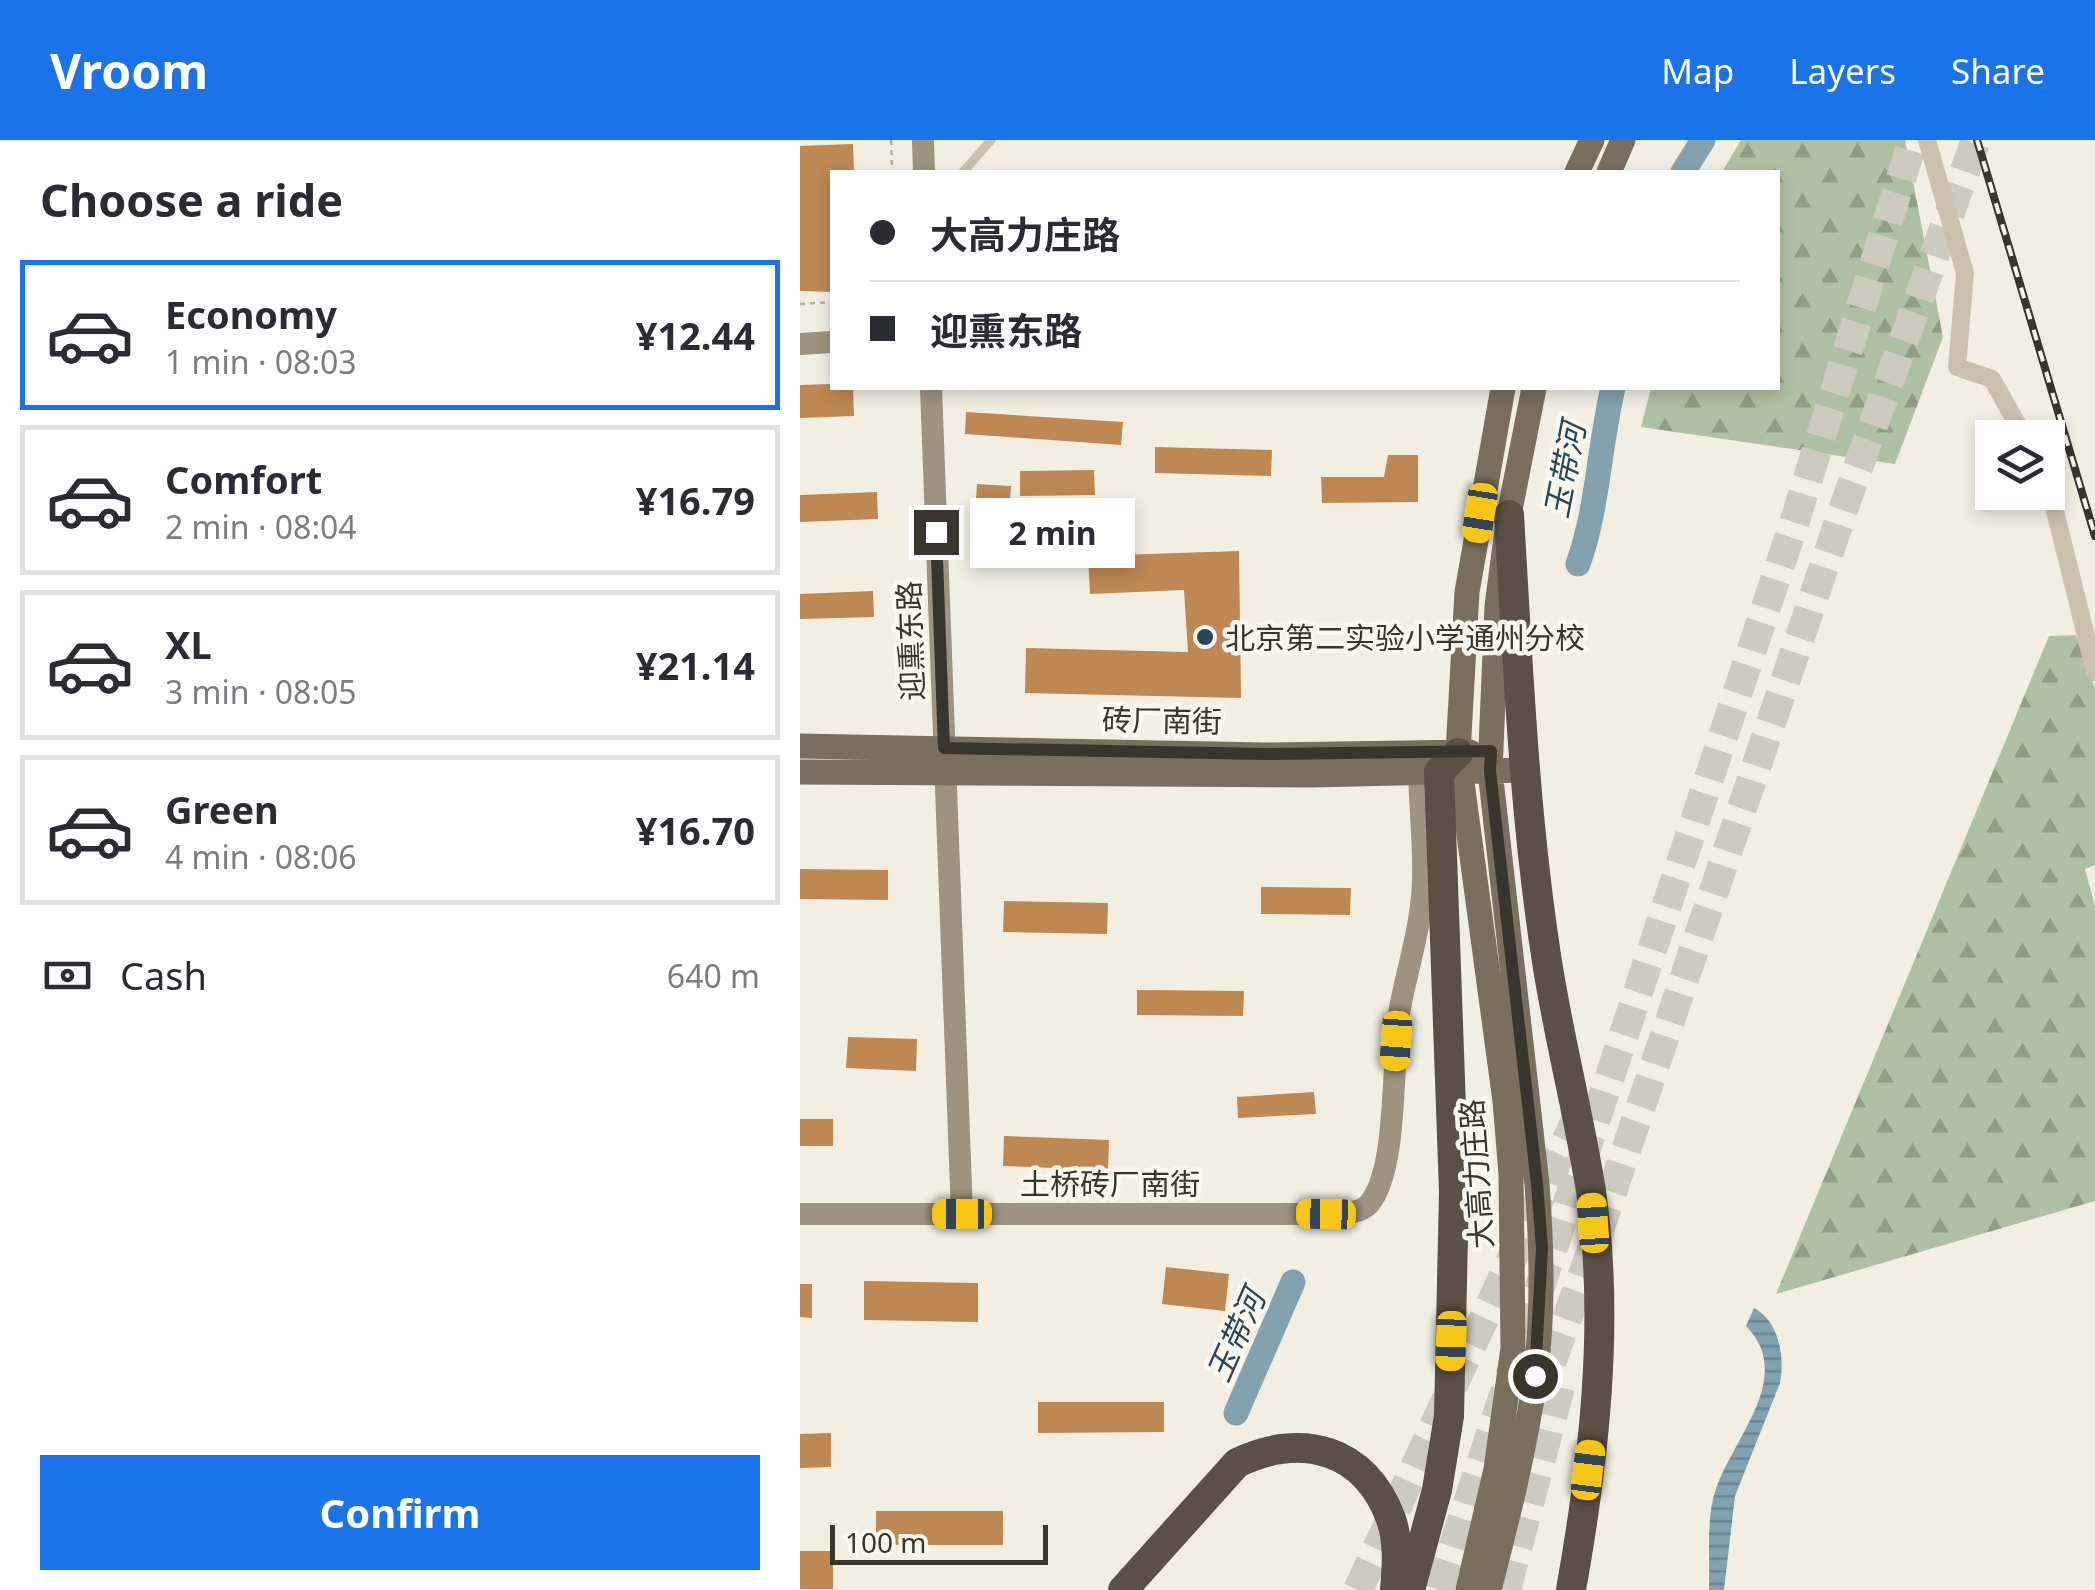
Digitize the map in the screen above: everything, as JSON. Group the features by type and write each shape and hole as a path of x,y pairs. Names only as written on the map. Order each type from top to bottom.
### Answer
{"highway":[{"path":"1508,515 1524,760 1548,966 1591,1193 1598,1283 1594,1420 1571,1590"},
{"path":"1410,1590 1437,1490 1449,1416 1454,1192 1444,767"},
{"path":"1123,1590 1237,1463 1261,1451 1306,1446 1344,1460 1378,1493 1396,1540 1395,1590"}],"main road":[{"path":"1578,170 1592,140"},
{"path":"1610,170 1623,140"},
{"name":"大高力庄路","path":"1468,1590 1496,1469 1513,1348 1512,1174 1505,1101 1444,767 1467,592 1503,390"},
{"name":"大高力庄路","path":"1489,1590 1518,1474 1535,1376 1542,1248 1528,1084 1491,761 1496,606 1508,515 1534,390"},
{"name":"砖厂南街","path":"800,746 944,760 1312,775 1524,760"},
{"name":"砖厂南街","path":"800,772 944,760 1266,754 1444,767"}],"street":[{"path":"923,140 924,170"},
{"path":"1927,140 1965,273 1957,367 1992,378 2016,420"},
{"path":"800,344 830,342"},
{"name":"迎熏东路","path":"930,390 962,1214"},
{"path":"2055,510 2095,672"},
{"name":"土桥砖厂南街","path":"800,1214 1350,1213 1367,1207 1380,1186 1388,1151 1400,1007 1444,767"}],"lane":[{"path":"965,170 991,140"}],"path":[{"path":"891,140 892,170"},
{"path":"800,304 830,302"}],"green space":[{"path":"1741,140 1905,140 1943,337 1895,464 1641,427 1650,390 1780,390 1780,170 1723,170"},
{"path":"2076,635 2095,688 2095,865 2085,869 2095,906 2095,1201 1776,1294 2049,636"}],"water":[{"path":"1754,1308 1775,1331 1782,1362 1780,1383 1735,1496 1724,1590 1709,1590 1712,1504 1762,1391 1765,1369 1760,1347 1746,1326"}],"building":[{"path":"853,144 854,170 830,170 830,292 800,291 800,146"},
{"path":"830,384 830,390 853,390 854,416 800,418 800,385"},
{"path":"966,412 1123,422 1121,445 965,434"},
{"path":"1155,447 1272,450 1271,476 1155,473"},
{"path":"1388,455 1418,455 1418,502 1322,503 1321,477 1384,477"},
{"path":"1094,470 1095,495 1020,496 1020,471"},
{"path":"977,484 1011,486 1009,517 975,514"},
{"path":"877,492 878,519 800,522 800,495"},
{"path":"1239,551 1241,698 1025,693 1026,648 1188,652 1184,590 1090,594 1088,556"},
{"path":"873,591 874,617 800,619 800,594"},
{"path":"800,869 888,870 888,900 800,899"},
{"path":"1261,887 1351,888 1350,915 1261,914"},
{"path":"1004,901 1108,903 1107,934 1003,932"},
{"path":"1137,990 1244,991 1243,1016 1137,1015"},
{"path":"848,1037 917,1039 916,1071 846,1068"},
{"path":"1314,1092 1316,1114 1238,1118 1237,1097"},
{"path":"800,1119 833,1119 833,1146 800,1146"},
{"path":"1004,1136 1109,1140 1108,1170 1003,1166"},
{"path":"1166,1267 1229,1274 1225,1311 1162,1304"},
{"path":"864,1281 978,1283 978,1322 864,1320"},
{"path":"800,1284 812,1284 812,1318 800,1317"},
{"path":"1038,1402 1164,1402 1164,1432 1038,1433"},
{"path":"831,1433 831,1467 800,1468 800,1434"},
{"path":"876,1511 1003,1511 1003,1545 876,1545"},
{"path":"800,1551 833,1551 833,1589 800,1589"}],"waterway":[{"name":"玉带河","path":"1684,170 1703,140"},
{"name":"玉带河","path":"1578,564 1590,521 1613,390"},
{"name":"玉带河","path":"1236,1413 1293,1282"}],"tunnel":[{"path":"1439,1590 1796,517 1913,140"},
{"path":"1536,1404 1599,1230 1852,484 1976,140"},
{"path":"1358,1590 1584,1103"},
{"path":"1506,1590 1563,1376"}],"railway":[{"path":"1977,140 2095,536"}],"place":[{"name":"北京第二实验小学通州分校","path":"1205,637"}],"route":[{"path":"936,532 944,748 1266,754 1491,751 1490,771 1528,1084 1542,1248 1535,1376"}]}
